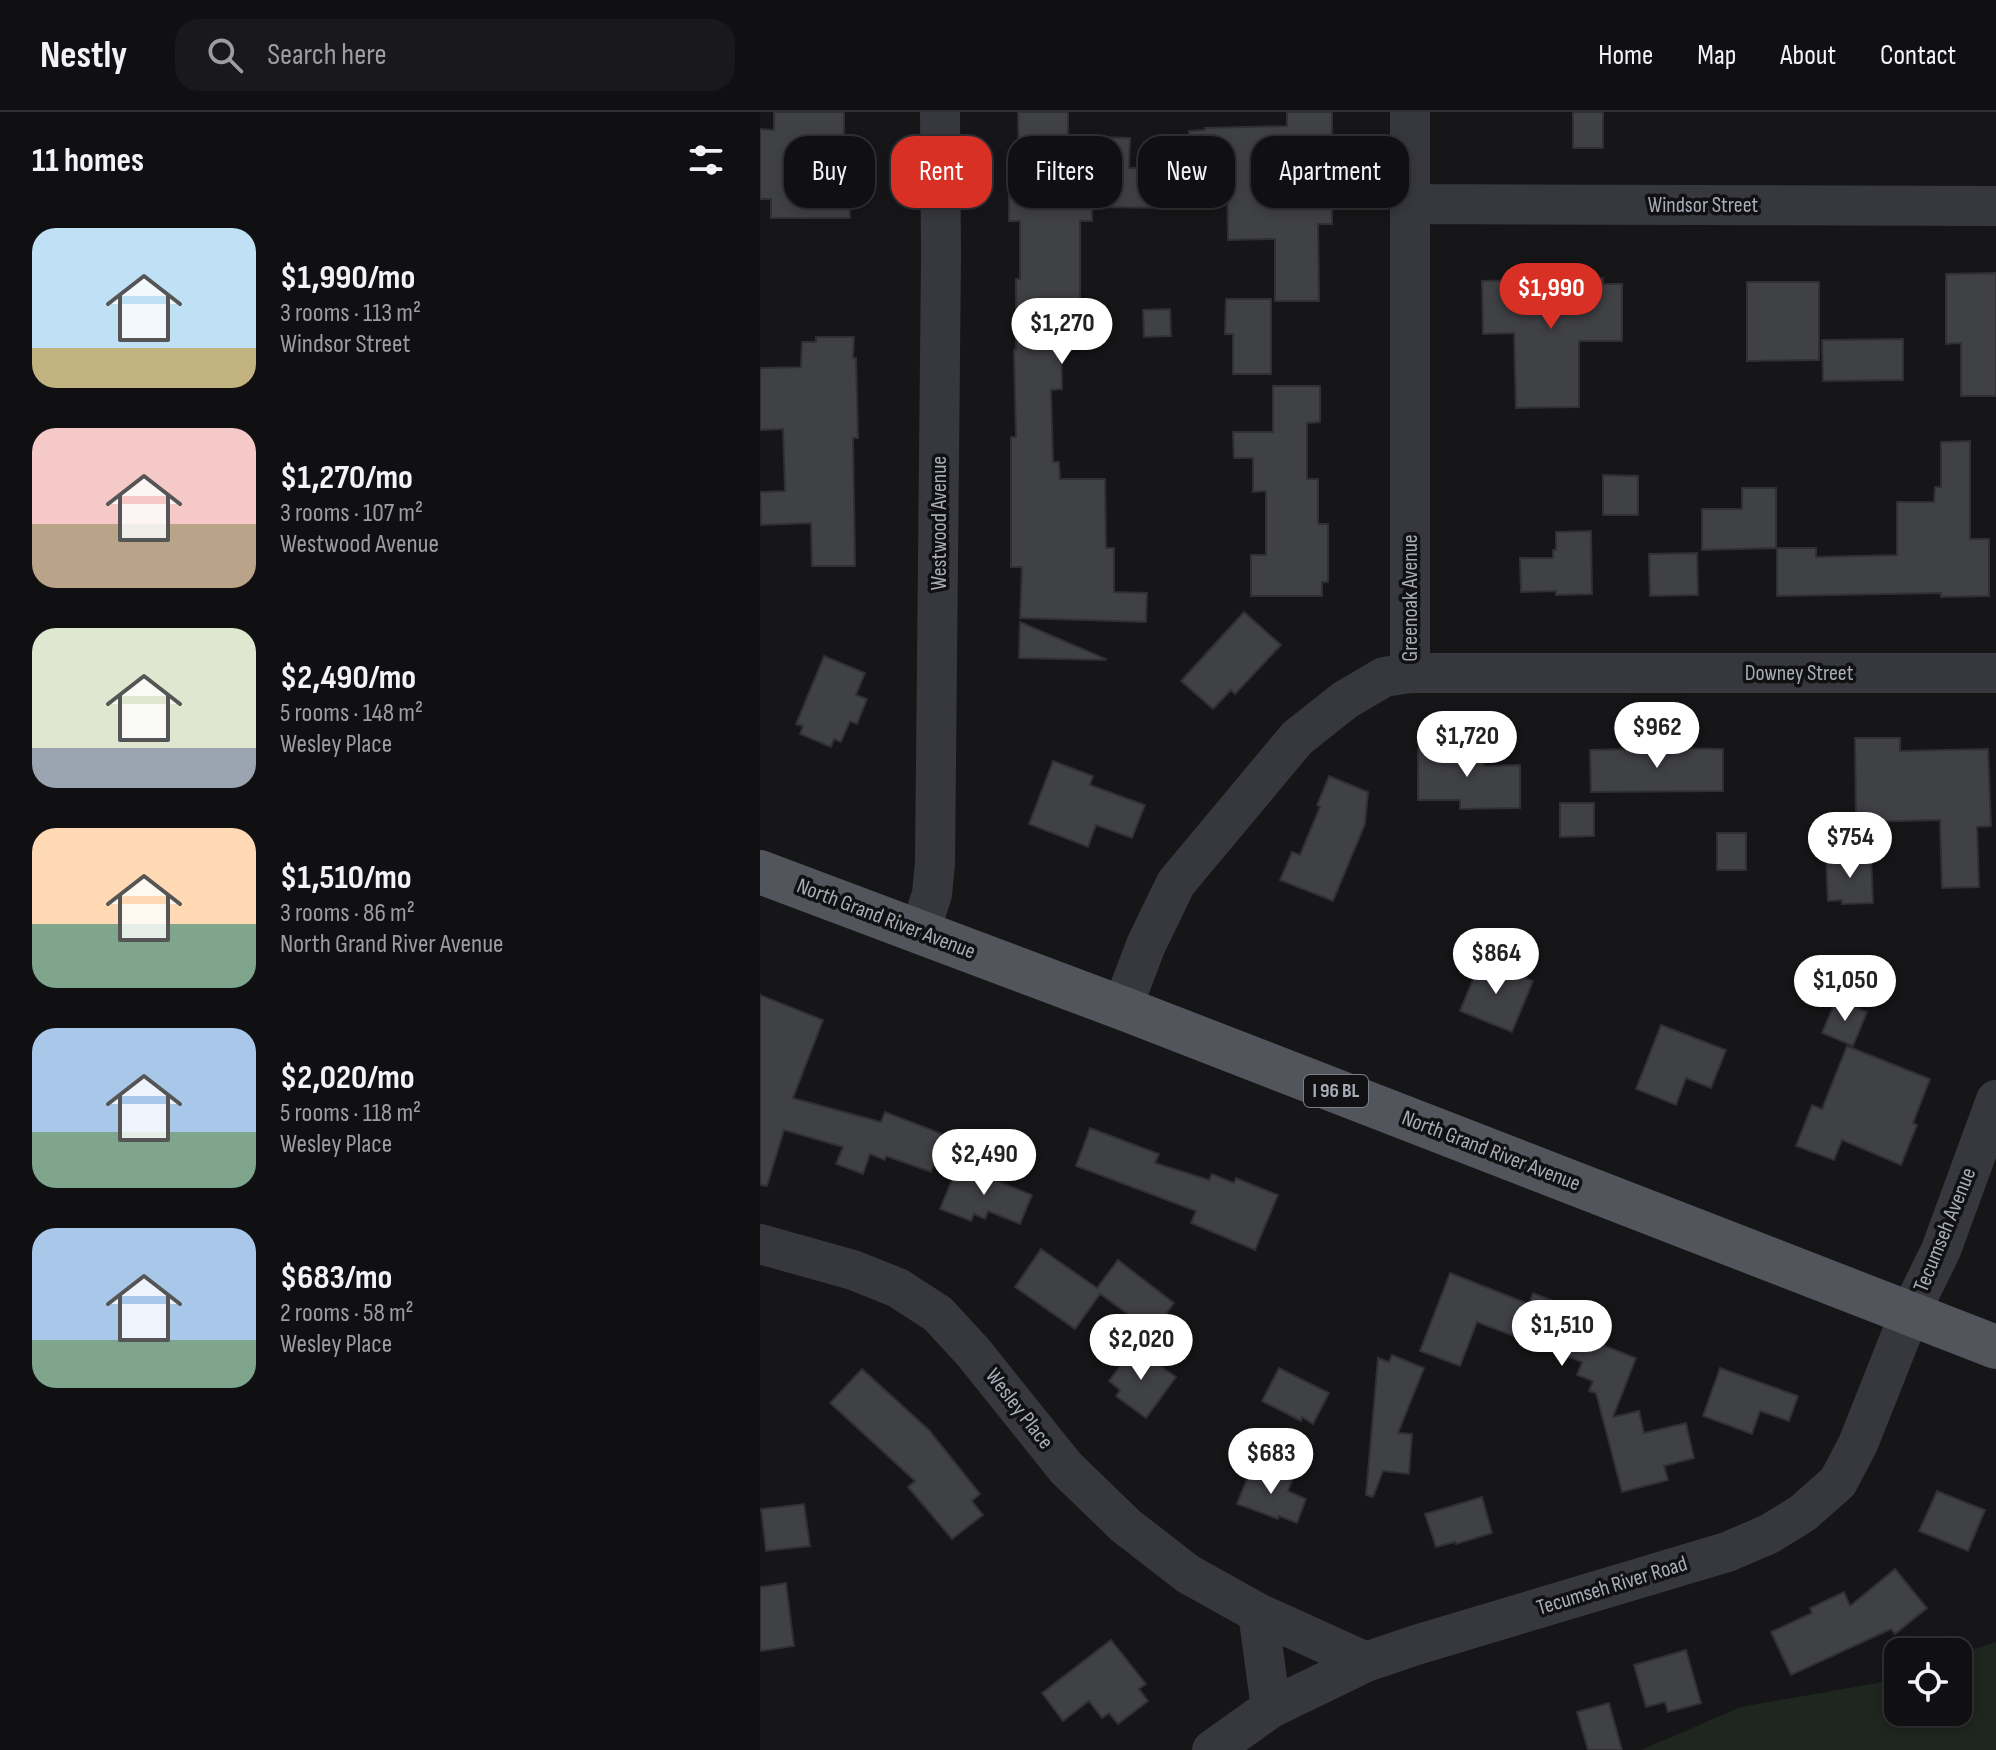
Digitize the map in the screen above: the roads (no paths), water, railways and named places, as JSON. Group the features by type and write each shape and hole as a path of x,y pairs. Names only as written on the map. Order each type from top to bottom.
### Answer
{"main road":[{"name":"North Grand River Avenue","path":"760,872 1122,1008 1996,1347"}],"street":[{"name":"Westwood Avenue","path":"920,931 932,894 935,863 940,112"},
{"name":"Greenoak Avenue","path":"1122,1008 1146,945 1176,883 1297,738 1345,700 1384,677 1410,673 1410,112"},
{"name":"Windsor Street","path":"1410,204 1996,206"},
{"name":"Downey Street","path":"1410,673 1996,673"},
{"name":"Tecumseh Avenue","path":"1910,1313 1941,1250 1996,1100"},
{"name":"Wesley Place","path":"760,1244 853,1270 898,1288 938,1314 973,1352 1066,1468 1126,1526 1188,1574 1258,1613 1366,1662"},
{"name":"Tecumseh River Road","path":"1212,1750 1271,1708 1366,1662 1727,1552 1769,1534 1803,1513 1838,1482 1858,1444 1910,1313"},
{"path":"1258,1613 1271,1708"}]}
